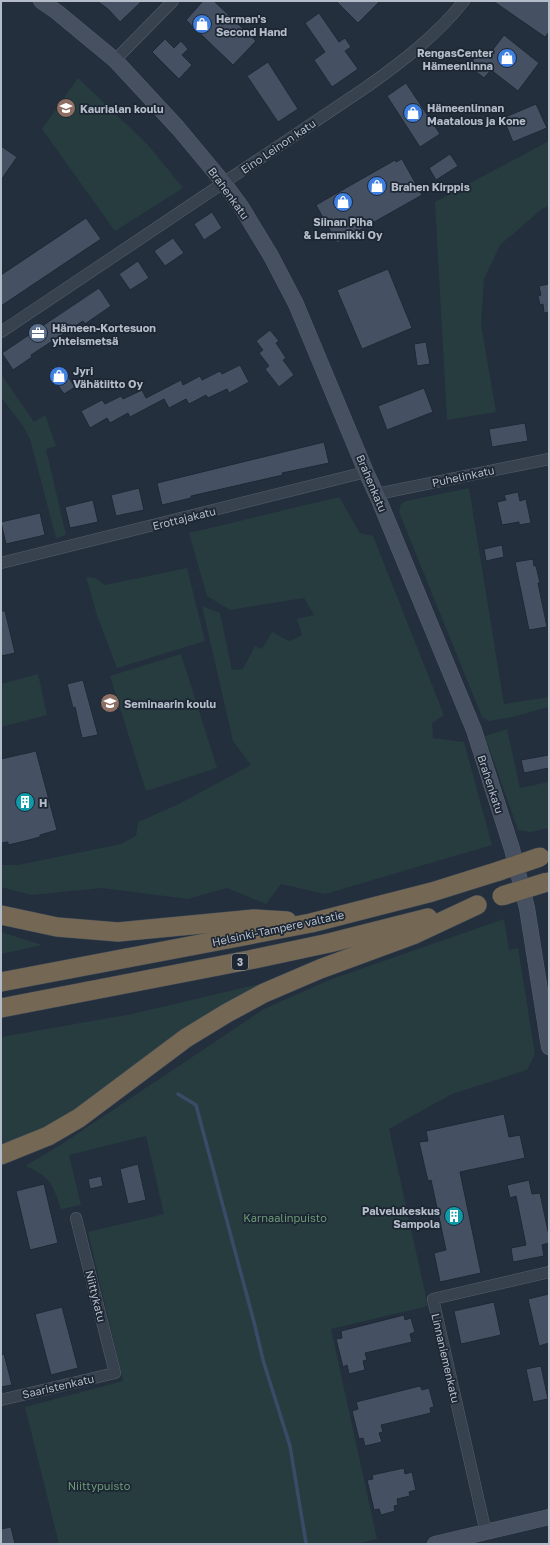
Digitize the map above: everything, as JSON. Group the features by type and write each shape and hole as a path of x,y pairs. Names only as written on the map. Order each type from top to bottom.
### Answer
{"highway":[{"name":"Helsinki-Tampere valtatie","path":"1,982 311,922 432,892 545,856"},
{"name":"3","path":"1,1008 322,945 477,906 548,881"},
{"path":"1,1155 48,1136 78,1118 186,1038 227,1013 320,969 415,934 477,906"},
{"path":"1,914 57,927 118,932 254,918 311,922"}],"main road":[{"name":"Brahenkatu","path":"41,1 57,12 116,60 178,128 223,182 242,208 296,304 366,472 377,494 474,730 512,849 527,908 543,983 549,1047"},
{"path":"435,1544 549,1517"}],"street":[{"path":"116,60 173,1"},
{"name":"Eino Leinon katu","path":"1,332 368,86 430,38 464,1"},
{"name":"Puhelinkatu","path":"377,494 549,459"},
{"name":"Erottajakatu","path":"1,563 366,472"},
{"name":"Niittykatu","path":"76,1218 115,1373"},
{"name":"Linnaniemenkatu","path":"486,1533 433,1299 549,1272"},
{"name":"Saaristenkatu","path":"1,1400 115,1373"}],"green space":[{"path":"78,78 148,145 183,188 115,231 42,129"},
{"path":"549,141 549,206 542,209 500,245 484,279 481,324 496,412 447,420 435,202"},
{"path":"1,374 34,422 45,415 56,446 46,449 66,535 56,538 30,439 23,426 1,397"},
{"path":"469,488 504,704 549,697 548,707 512,717 489,721 482,717 399,512 401,504 406,501"},
{"path":"339,497 360,533 373,536 444,715 432,723 433,738 464,742 492,845 325,894 281,884 266,904 227,888 188,899 102,888 31,895 1,887 1,865 18,865 121,844 136,836 138,822 177,805 251,765 233,741 202,606 220,613 232,670 243,669 255,646 262,649 272,632 289,641 302,635 297,619 314,615 304,598 230,610 207,596 189,533"},
{"path":"187,568 205,641 117,668 98,618 86,577 95,578 105,585"},
{"path":"181,654 217,768 146,791 110,676"},
{"path":"38,674 47,715 1,727 1,684"},
{"path":"507,729 520,788 549,782 549,828 531,832 518,830 485,736"},
{"name":"Karnaalinpuisto","path":"504,919 509,950 518,948 535,1054 527,1070 452,1094 389,1129 428,1306 331,1329 377,1539 355,1544 59,1544 25,1407 123,1381 88,1232 164,1214 146,1136 69,1155 81,1205 61,1209 53,1187 49,1182 40,1174 25,1166 62,1144 264,1009 329,980"},
{"path":"1,932 42,945 1,954"},
{"path":"268,982 76,1109 46,1127 1,1147 1,1037 132,1014"}],"building":[{"path":"97,1 142,1 120,22 108,9"},
{"path":"203,1 214,1 256,41 233,65 186,20"},
{"path":"336,1 380,1 358,23"},
{"path":"493,1 549,1 549,32 545,37"},
{"path":"319,13 339,42 345,38 351,47 345,51 358,69 332,87 314,60 325,52 305,23"},
{"path":"504,35 539,63 518,91 491,70 484,78 469,66 480,50 488,56"},
{"path":"165,39 174,48 181,41 188,49 182,55 192,65 179,79 152,52"},
{"path":"268,62 298,109 278,122 247,76"},
{"path":"406,83 440,134 420,147 387,96"},
{"path":"536,104 547,128 513,142 503,118"},
{"path":"1,146 17,157 1,180"},
{"path":"450,154 458,166 436,180 429,168"},
{"path":"402,159 422,195 337,243 316,205 395,160 396,162"},
{"path":"212,212 222,228 204,240 194,224"},
{"path":"86,218 101,239 1,306 1,275"},
{"path":"173,238 184,253 165,266 154,251"},
{"path":"138,261 149,278 130,290 119,274"},
{"path":"388,269 412,328 362,349 337,290"},
{"path":"549,284 549,312 544,313 543,304 540,305 538,296 541,295 539,286"},
{"path":"99,288 111,306 85,324 83,321 31,355 32,357 13,370 2,353"},
{"path":"270,330 279,341 276,343 286,358 283,360 294,375 279,387 265,369 269,366 259,353 263,350 256,341"},
{"path":"426,342 430,364 417,366 414,344"},
{"path":"240,365 249,382 229,393 227,389 208,398 206,395 189,404 186,399 169,408 164,399 130,417 128,413 110,423 107,418 90,428 81,411 102,400 105,404 121,396 123,399 142,390 146,398 181,380 183,385 200,376 202,380 220,371 222,374"},
{"path":"63,369 75,387 64,394 52,377"},
{"path":"424,388 433,412 387,430 378,406"},
{"path":"525,423 528,441 492,447 489,429"},
{"path":"324,442 329,463 282,473 283,475 191,496 191,498 162,505 157,483"},
{"path":"139,488 144,510 116,516 111,495"},
{"path":"518,492 520,501 526,499 531,523 519,525 519,522 502,525 497,502 506,500 504,495"},
{"path":"93,500 98,522 70,528 65,507"},
{"path":"40,513 45,535 6,544 1,522"},
{"path":"502,545 504,557 486,561 484,549"},
{"path":"533,559 540,583 538,583 547,627 529,630 515,562"},
{"path":"1,611 5,611 15,653 1,656"},
{"path":"83,680 98,735 82,738 75,707 73,708 67,684"},
{"name":"H","path":"36,751 57,830 40,835 40,837 8,845 8,842 1,843 1,759"},
{"path":"549,755 549,768 524,773 521,760"},
{"name":"Palvelukeskus Sampola","path":"504,1114 509,1137 520,1135 525,1158 460,1172 481,1273 440,1282 434,1253 446,1250 431,1180 428,1181 419,1142 428,1141 426,1131"},
{"path":"138,1164 146,1200 128,1204 120,1169"},
{"path":"101,1176 103,1186 90,1189 88,1179"},
{"path":"529,1180 532,1194 540,1193 549,1236 549,1243 542,1245 544,1256 513,1262 511,1248 526,1245 516,1196 510,1198 507,1185"},
{"path":"44,1184 58,1243 30,1250 16,1191"},
{"path":"549,1294 549,1343 539,1346 528,1299"},
{"path":"494,1302 501,1335 461,1344 454,1311"},
{"path":"62,1307 78,1368 51,1375 35,1314"},
{"path":"404,1315 405,1320 411,1318 415,1332 410,1334 412,1342 365,1353 367,1360 363,1361 365,1370 349,1374 347,1365 343,1367 336,1339 342,1338 341,1331"},
{"path":"4,1354 12,1385 1,1387 1,1355"},
{"path":"541,1366 548,1399 533,1402 526,1369"},
{"path":"420,1386 422,1390 429,1388 434,1407 430,1408 431,1413 381,1425 383,1432 379,1433 382,1442 365,1446 363,1438 359,1439 352,1411 358,1409 356,1402"},
{"path":"404,1468 405,1474 412,1472 416,1490 409,1492 410,1496 397,1499 398,1505 394,1506 395,1511 381,1515 379,1509 374,1510 367,1480 373,1479 372,1475"},
{"path":"11,1527 15,1544 1,1544 1,1529"}],"waterway":[{"path":"178,1094 196,1105 263,1360 290,1446 306,1543"}],"place":[{"name":"Herman's Second Hand","path":"202,24"},
{"name":"RengasCenter Hämeenlinna","path":"507,58"},
{"name":"Kaurialan koulu","path":"66,108"},
{"name":"Hämeenlinnan Maatalous ja Kone","path":"413,113"},
{"name":"Brahen Kirppis","path":"377,186"},
{"name":"Siinan Piha & Lemmikki Oy","path":"343,202"},
{"name":"Hämeen-Kortesuon yhteismetsä","path":"38,333"},
{"name":"Jyri Vähätiitto Oy","path":"59,376"},
{"name":"Seminaarin koulu","path":"110,703"},
{"name":"H","path":"25,802"},
{"name":"Palvelukeskus Sampola","path":"454,1216"}],"park label":[{"name":"Niittypuisto","path":"99,1485"}]}
